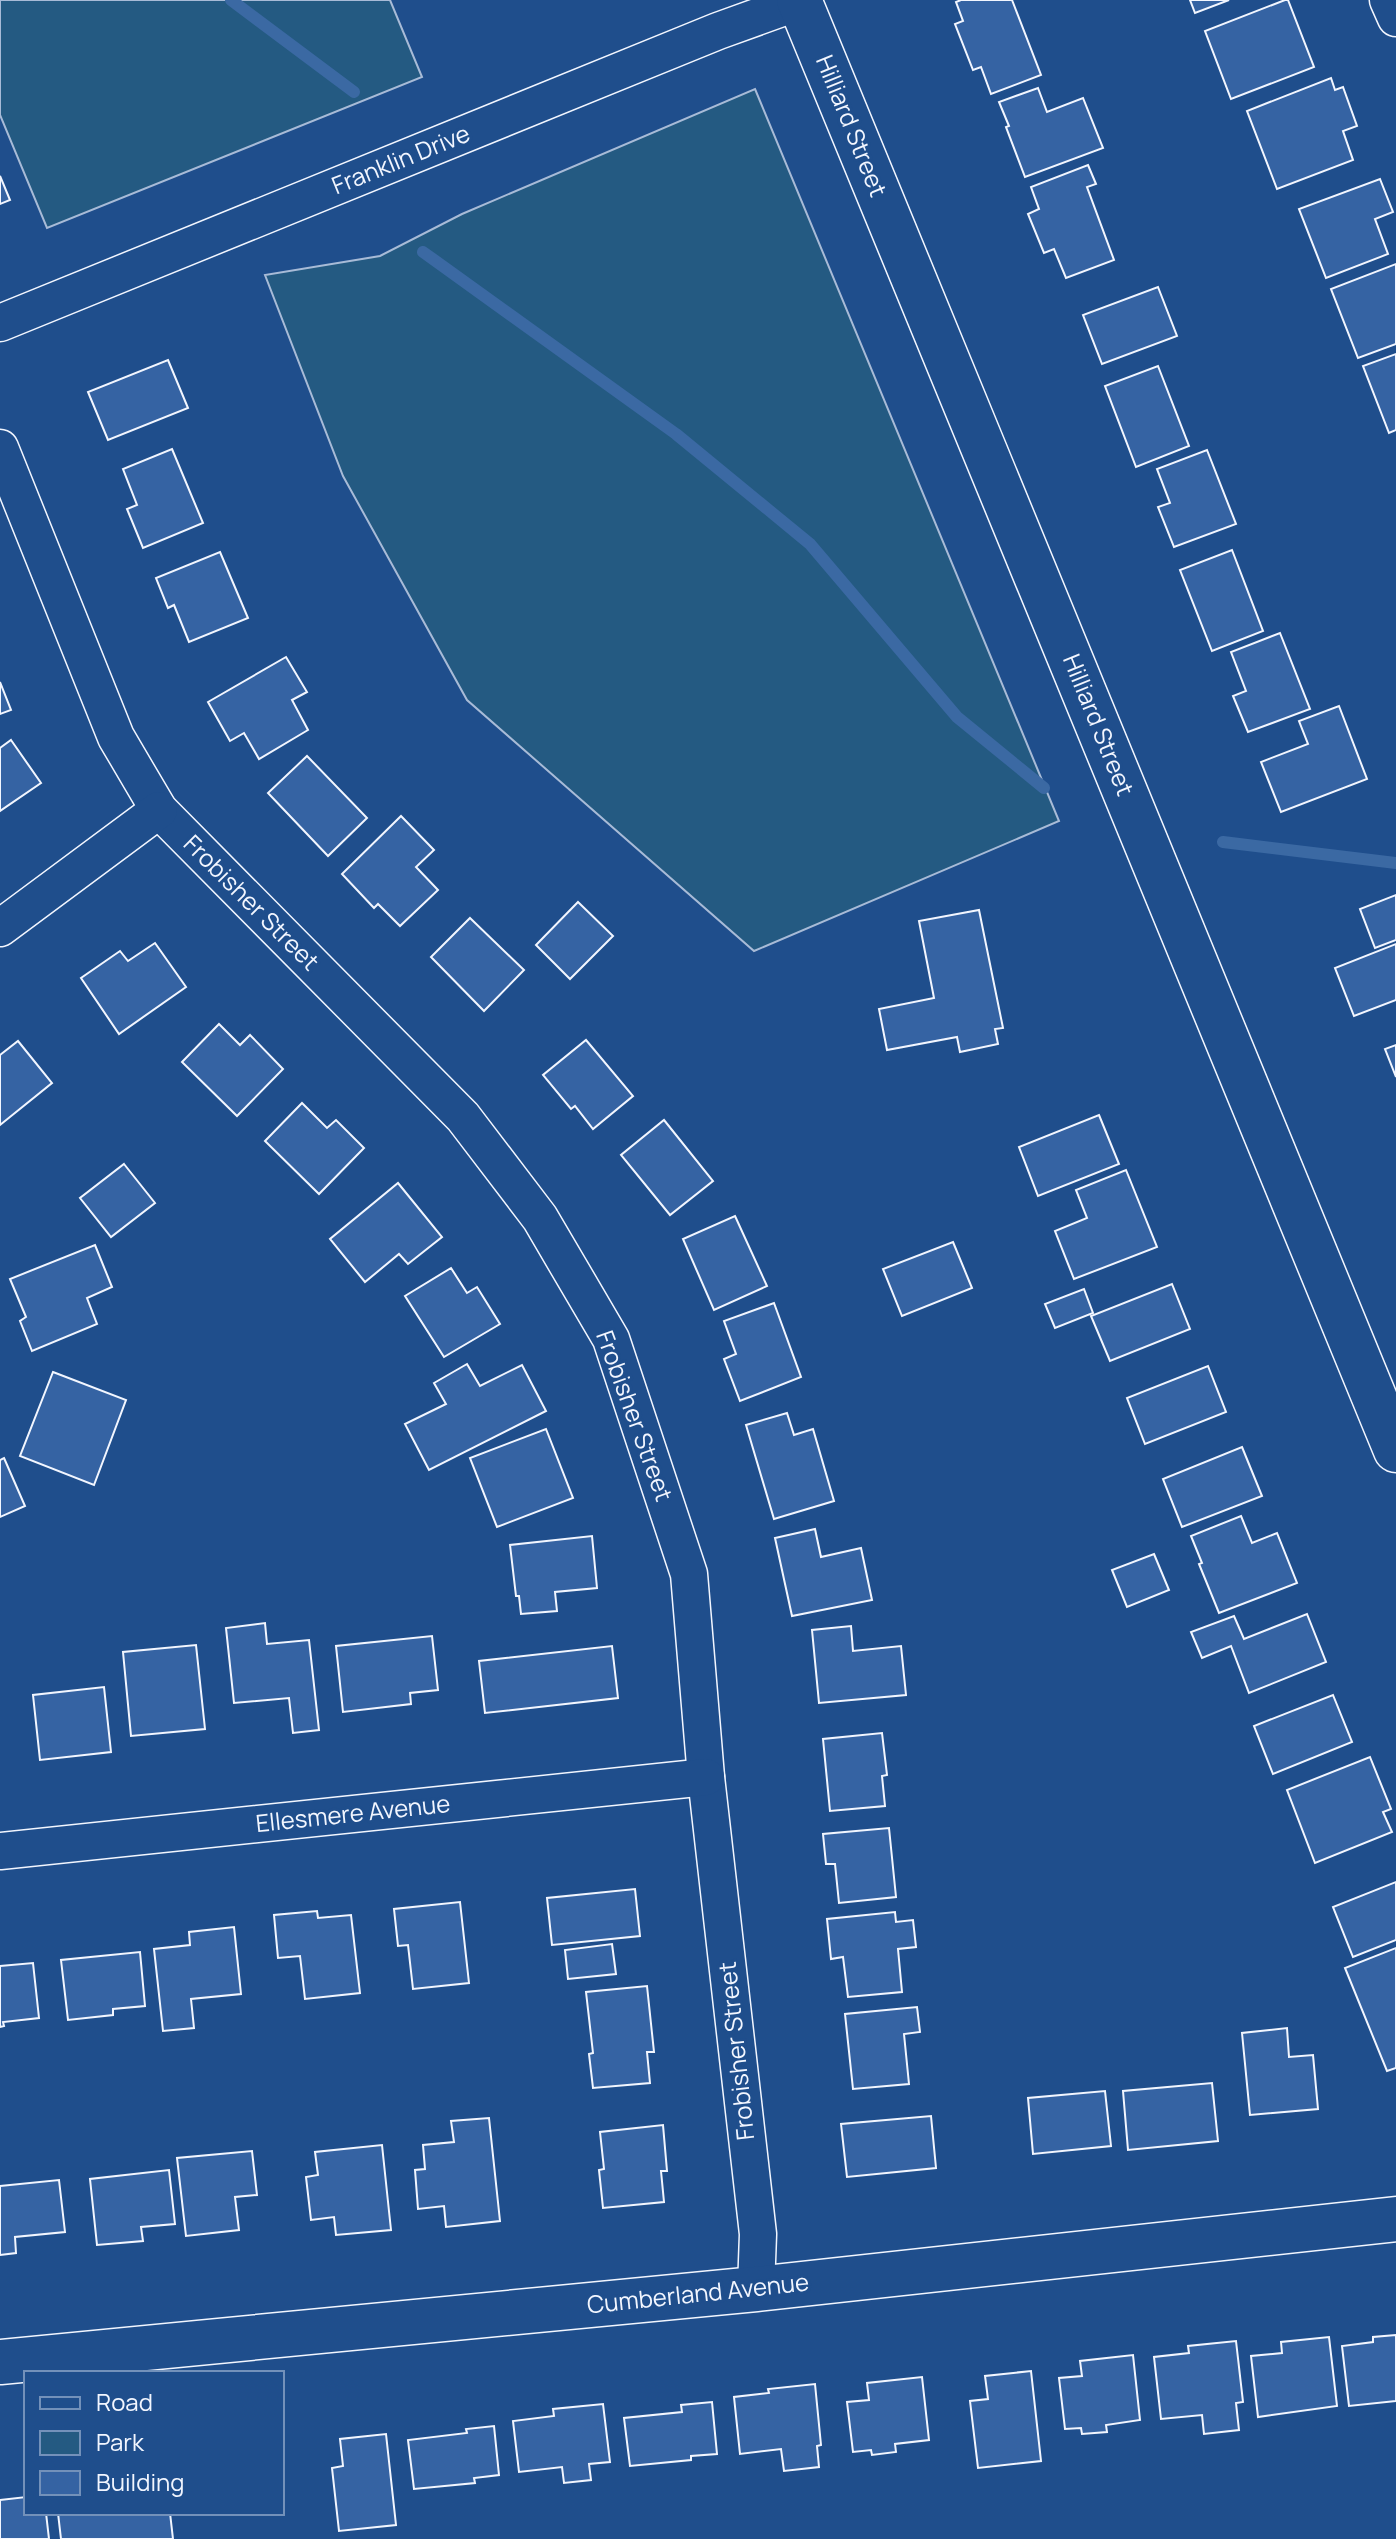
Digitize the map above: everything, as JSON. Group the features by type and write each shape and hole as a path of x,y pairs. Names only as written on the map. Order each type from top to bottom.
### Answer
{"street":[{"path":"1388,0 1396,18"},
{"name":"Franklin Drive","path":"0,323 731,26 801,1"},
{"name":"Hilliard Street","path":"801,1 1396,1450"},
{"name":"Frobisher Street","path":"0,448 116,737 159,810 463,1117 540,1218 611,1339 689,1574 706,1777 758,2234 756,2289"},
{"path":"0,928 159,810"},
{"name":"Ellesmere Avenue","path":"0,1851 706,1777"},
{"name":"Cumberland Avenue","path":"0,2362 756,2289 1396,2219"}],"green space":[{"path":"0,0 390,0 422,77 47,228 0,115"},
{"path":"755,89 1059,821 754,951 467,700 343,476 265,275 380,256 462,214"}],"building":[{"path":"1012,0 1041,75 991,94 981,67 973,70 955,24 963,21 956,2"},
{"path":"1190,0 1229,0 1195,13"},
{"path":"1288,0 1314,67 1231,99 1205,31"},
{"path":"1331,78 1335,90 1343,87 1357,126 1343,131 1353,160 1277,189 1247,111"},
{"path":"1038,88 1047,112 1083,98 1103,148 1025,177 999,102"},
{"path":"1088,165 1096,184 1087,187 1114,260 1066,278 1054,249 1044,253 1028,214 1039,209 1031,187"},
{"path":"0,176 10,200 0,204"},
{"path":"1380,179 1393,212 1375,219 1388,254 1326,278 1299,209"},
{"path":"1396,264 1396,344 1358,358 1331,289"},
{"path":"1158,287 1177,336 1102,364 1083,315"},
{"path":"1396,354 1396,430 1389,433 1363,366"},
{"path":"168,360 188,408 108,440 88,392"},
{"path":"1158,366 1189,446 1136,467 1105,386"},
{"path":"172,449 203,523 143,548 127,509 137,505 123,469"},
{"path":"1207,450 1236,524 1174,547 1158,507 1170,503 1157,469"},
{"path":"1232,550 1263,631 1212,651 1180,570"},
{"path":"220,552 248,618 189,642 174,605 168,608 156,578"},
{"path":"1280,633 1310,709 1248,732 1233,696 1246,691 1231,652"},
{"path":"286,657 307,692 292,700 308,730 259,759 244,733 230,741 208,702"},
{"path":"0,682 11,710 0,714"},
{"path":"1339,706 1367,779 1281,812 1261,762 1308,744 1299,721"},
{"path":"11,740 41,783 0,811 0,748"},
{"path":"307,756 367,818 328,856 268,793"},
{"path":"401,816 434,850 416,867 438,890 400,926 378,904 374,908 342,874"},
{"path":"1396,895 1396,940 1375,948 1360,909"},
{"path":"578,902 613,936 570,979 536,945"},
{"path":"979,910 1003,1028 995,1029 998,1044 960,1052 957,1037 887,1050 879,1009 934,998 919,921"},
{"path":"470,918 524,970 484,1011 431,957"},
{"path":"155,943 186,987 119,1034 81,978 120,951 128,961"},
{"path":"1396,944 1396,1000 1354,1016 1335,968"},
{"path":"219,1024 240,1045 250,1035 283,1069 237,1116 182,1062"},
{"path":"586,1040 633,1096 593,1129 575,1106 571,1109 543,1075"},
{"path":"18,1041 52,1083 0,1125 0,1055"},
{"path":"1396,1045 1396,1077 1385,1049"},
{"path":"302,1103 327,1128 336,1120 364,1148 319,1194 265,1141"},
{"path":"1099,1115 1119,1164 1038,1196 1019,1147"},
{"path":"664,1120 713,1181 670,1215 621,1155"},
{"path":"124,1164 155,1203 111,1237 80,1198"},
{"path":"1126,1170 1157,1247 1074,1279 1055,1231 1087,1218 1076,1190"},
{"path":"398,1183 442,1237 408,1264 399,1254 365,1282 330,1239"},
{"path":"735,1216 767,1286 714,1310 683,1239"},
{"path":"953,1242 972,1288 902,1316 883,1269"},
{"path":"95,1245 112,1287 87,1298 97,1324 32,1351 20,1321 26,1317 10,1279"},
{"path":"451,1268 467,1293 477,1287 500,1324 444,1357 405,1296"},
{"path":"1172,1284 1190,1329 1110,1361 1091,1316"},
{"path":"1084,1289 1093,1313 1055,1328 1045,1304"},
{"path":"774,1303 801,1377 740,1401 724,1359 736,1354 724,1321"},
{"path":"467,1364 480,1386 522,1365 546,1411 429,1470 405,1424 446,1404 434,1383"},
{"path":"1208,1366 1226,1412 1145,1444 1127,1398"},
{"path":"53,1372 126,1400 94,1485 20,1456"},
{"path":"787,1413 794,1435 813,1429 834,1501 774,1519 746,1425"},
{"path":"546,1429 573,1498 497,1527 470,1458"},
{"path":"1242,1447 1262,1496 1182,1527 1163,1479"},
{"path":"4,1458 25,1506 0,1517 0,1460"},
{"path":"1241,1516 1252,1543 1277,1533 1297,1583 1219,1613 1191,1536"},
{"path":"815,1529 821,1557 861,1548 872,1600 792,1616 775,1538"},
{"path":"592,1536 597,1588 555,1592 557,1611 521,1614 510,1545"},
{"path":"1154,1554 1169,1590 1127,1607 1112,1570"},
{"path":"1307,1614 1326,1662 1249,1693 1231,1646 1202,1658 1191,1632 1234,1616 1244,1639"},
{"path":"265,1623 267,1644 309,1640 319,1730 293,1733 289,1698 234,1703 226,1628"},
{"path":"851,1626 853,1651 901,1646 906,1695 819,1703 812,1630"},
{"path":"432,1636 438,1690 410,1693 411,1704 343,1712 336,1646"},
{"path":"196,1645 205,1729 131,1736 123,1652"},
{"path":"612,1646 618,1698 485,1713 479,1661"},
{"path":"104,1687 111,1752 40,1760 33,1695"},
{"path":"1333,1695 1352,1742 1273,1774 1254,1726"},
{"path":"882,1733 887,1775 882,1776 885,1806 830,1811 823,1739"},
{"path":"1370,1757 1391,1809 1383,1812 1392,1832 1315,1863 1287,1790"},
{"path":"889,1828 896,1897 839,1903 835,1864 826,1864 823,1834"},
{"path":"1396,1882 1396,1940 1353,1957 1333,1907"},
{"path":"635,1889 640,1936 552,1945 547,1898"},
{"path":"460,1902 469,1983 413,1989 408,1945 398,1946 394,1909"},
{"path":"317,1911 318,1918 351,1915 360,1993 305,1999 300,1956 278,1958 274,1915"},
{"path":"895,1912 896,1922 913,1920 916,1947 898,1949 902,1992 848,1997 843,1957 831,1959 827,1919"},
{"path":"234,1927 241,1994 191,1999 194,2028 163,2031 154,1949 190,1945 189,1932"},
{"path":"612,1944 616,1974 568,1979 565,1950"},
{"path":"1396,1948 1396,2068 1387,2071 1345,1968"},
{"path":"140,1952 145,2006 113,2009 113,2015 68,2020 61,1960"},
{"path":"33,1963 39,2018 3,2022 4,2026 0,2027 0,1966"},
{"path":"647,1986 654,2052 647,2052 650,2083 593,2088 589,2054 593,2053 586,1992"},
{"path":"917,2007 920,2032 904,2034 909,2084 853,2089 845,2014"},
{"path":"1287,2028 1289,2057 1313,2055 1318,2109 1250,2115 1242,2033"},
{"path":"1212,2083 1218,2141 1128,2150 1123,2091"},
{"path":"1105,2091 1111,2146 1033,2154 1028,2098"},
{"path":"931,2116 936,2168 847,2177 841,2124"},
{"path":"489,2118 500,2221 446,2227 444,2206 418,2209 415,2170 425,2169 423,2145 454,2142 451,2121"},
{"path":"663,2125 667,2171 661,2171 664,2202 603,2208 599,2170 604,2169 600,2132"},
{"path":"382,2145 391,2230 336,2235 334,2217 311,2220 306,2177 318,2175 315,2152"},
{"path":"252,2151 257,2195 235,2197 239,2230 186,2236 177,2158"},
{"path":"169,2170 175,2224 141,2227 143,2241 97,2245 90,2179"},
{"path":"59,2180 65,2232 15,2237 16,2253 0,2255 0,2186"},
{"path":"1396,2335 1396,2401 1349,2406 1342,2346 1373,2342 1373,2337"},
{"path":"1329,2337 1337,2406 1258,2417 1251,2356 1282,2353 1281,2342"},
{"path":"1236,2341 1243,2402 1236,2403 1239,2430 1204,2434 1202,2415 1161,2419 1154,2357 1189,2353 1188,2346"},
{"path":"1133,2355 1140,2420 1106,2425 1107,2432 1082,2434 1081,2428 1065,2429 1059,2378 1082,2376 1080,2361"},
{"path":"1031,2371 1041,2461 978,2468 970,2401 988,2399 985,2376"},
{"path":"922,2377 929,2440 895,2444 896,2452 872,2455 871,2450 853,2452 847,2402 869,2400 867,2383"},
{"path":"815,2384 821,2445 817,2446 819,2467 784,2471 781,2449 740,2454 734,2397 769,2393 768,2389"},
{"path":"712,2402 717,2454 630,2466 624,2418 682,2412 681,2405"},
{"path":"603,2404 610,2462 589,2464 591,2480 564,2483 562,2467 519,2472 513,2421 554,2416 553,2409"},
{"path":"494,2426 499,2475 474,2478 475,2483 414,2489 408,2440 467,2433 466,2429"},
{"path":"386,2434 396,2525 339,2531 332,2468 343,2466 340,2439"},
{"path":"24,2497 24,2515 46,2515 49,2539 0,2539 0,2500"},
{"path":"58,2515 170,2515 173,2539 61,2539"}],"waterway":[{"path":"231,0 354,92"},
{"path":"423,252 676,434 810,544 957,717 1044,788"},
{"path":"1223,842 1396,863"}]}
